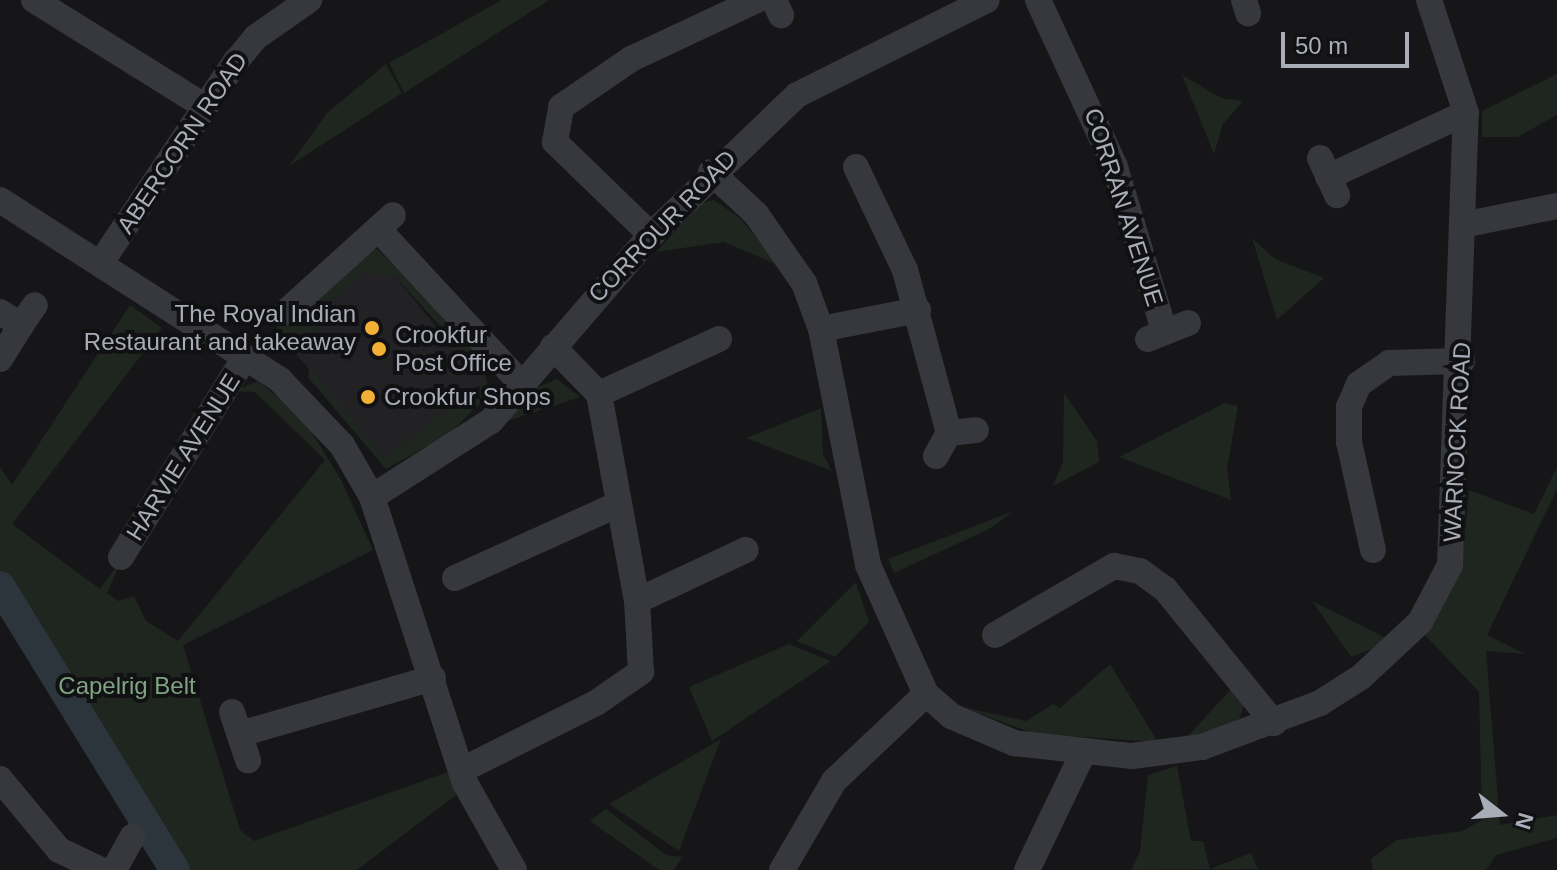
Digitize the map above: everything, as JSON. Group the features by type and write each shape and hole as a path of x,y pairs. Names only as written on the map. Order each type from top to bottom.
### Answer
{"street":[{"path":"34,0 204,106"},
{"name":"ABERCORN ROAD","path":"100,264 204,106 256,37 309,0"},
{"path":"651,235 555,142 561,107 631,59 757,0"},
{"name":"CORROUR ROAD","path":"372,497 491,421 520,382 651,235 711,172 797,95 987,0"},
{"name":"CORRAN AVENUE","path":"1038,0 1115,167 1167,331"},
{"name":"WARNOCK ROAD","path":"711,172 786,252 821,329 868,565 926,694 951,716 993,735 1082,755 1167,753 1274,723 1367,672 1442,589 1454,534 1467,224 1466,113 1429,0"},
{"path":"1328,177 1466,113"},
{"path":"856,167 918,310 943,445 976,430"},
{"name":"HARVIE AVENUE","path":"0,200 245,357 315,413 372,497 462,770 509,868"},
{"path":"1467,224 1557,206"},
{"path":"286,312 386,222 520,382"},
{"path":"821,329 918,310"},
{"path":"0,359 19,314"},
{"path":"599,394 719,339"},
{"path":"462,770 637,680 644,653 599,394 553,347"},
{"name":"HARVIE AVENUE","path":"121,557 245,357"},
{"path":"1364,540 1349,442 1349,407 1359,384 1389,363 1462,361"},
{"path":"456,578 619,504"},
{"path":"637,601 746,550"},
{"path":"995,635 1114,566 1140,571 1165,589 1274,723"},
{"path":"248,760 236,723 433,678"},
{"path":"782,870 834,781 926,694"},
{"path":"1027,870 1082,755"},
{"path":"0,779 59,850 85,867"},
{"path":"114,870 132,837"}],"shaded area":[{"path":"362,274 393,274 453,347 484,369 486,380 384,459 291,348 311,338 325,305"}],"green space":[{"path":"502,0 549,0 404,93 389,63"},
{"path":"386,64 402,93 289,166 327,113"},
{"path":"1557,74 1557,115 1518,137 1482,137 1482,111"},
{"path":"1182,75 1221,98 1243,101 1223,124 1214,154"},
{"path":"714,200 741,219 778,265 724,242 656,252 701,203"},
{"path":"1252,238 1275,259 1324,278 1277,320"},
{"path":"377,249 477,348 471,357 455,351 452,339 393,274 362,274 325,305 311,338 291,348 270,338 282,321 301,323 302,304 358,254"},
{"name":"Capelrig Belt","path":"130,305 162,328 12,524 100,589 122,559 107,593 118,601 134,596 146,621 178,641 325,460 255,392 234,391 258,381 303,418 341,480 373,550 183,645 240,830 254,841 448,772 456,795 357,870 159,870 126,797 0,599 0,467 12,485"},
{"path":"310,368 384,459 486,380 491,392 449,434 386,469 308,377"},
{"path":"557,379 580,397 507,421 533,389"},
{"path":"1064,393 1097,441 1099,462 1053,486 1063,462"},
{"path":"1225,403 1238,406 1227,469 1231,500 1119,457"},
{"path":"821,408 823,454 832,471 746,438"},
{"path":"1557,467 1557,489 1487,635 1525,654 1486,651 1500,825 1557,815 1557,838 1496,855 1486,870 1373,870 1371,859 1397,840 1462,831 1482,820 1479,692 1425,635 1462,565 1469,490 1534,514"},
{"path":"1014,511 989,529 894,573 888,559"},
{"path":"856,582 869,622 835,657 797,641"},
{"path":"1312,601 1392,641 1351,657"},
{"path":"789,644 831,661 712,741 689,687"},
{"path":"1110,664 1158,742 1035,734 962,707 1026,721 1053,704 1060,708"},
{"path":"1234,686 1244,704 1238,724 1186,738"},
{"path":"721,739 679,851 609,804"},
{"path":"1177,766 1191,841 1203,841 1210,869 1251,853 1258,869 1131,870 1140,851 1148,775"},
{"path":"606,809 666,855 682,857 674,870 659,870 590,821"}],"waterway":[{"path":"0,586 175,870"}],"place":[{"name":"The Royal Indian Restaurant and takeaway","path":"372,328"},
{"name":"Crookfur Post Office","path":"379,349"},
{"name":"Crookfur Shops","path":"368,397"}]}
